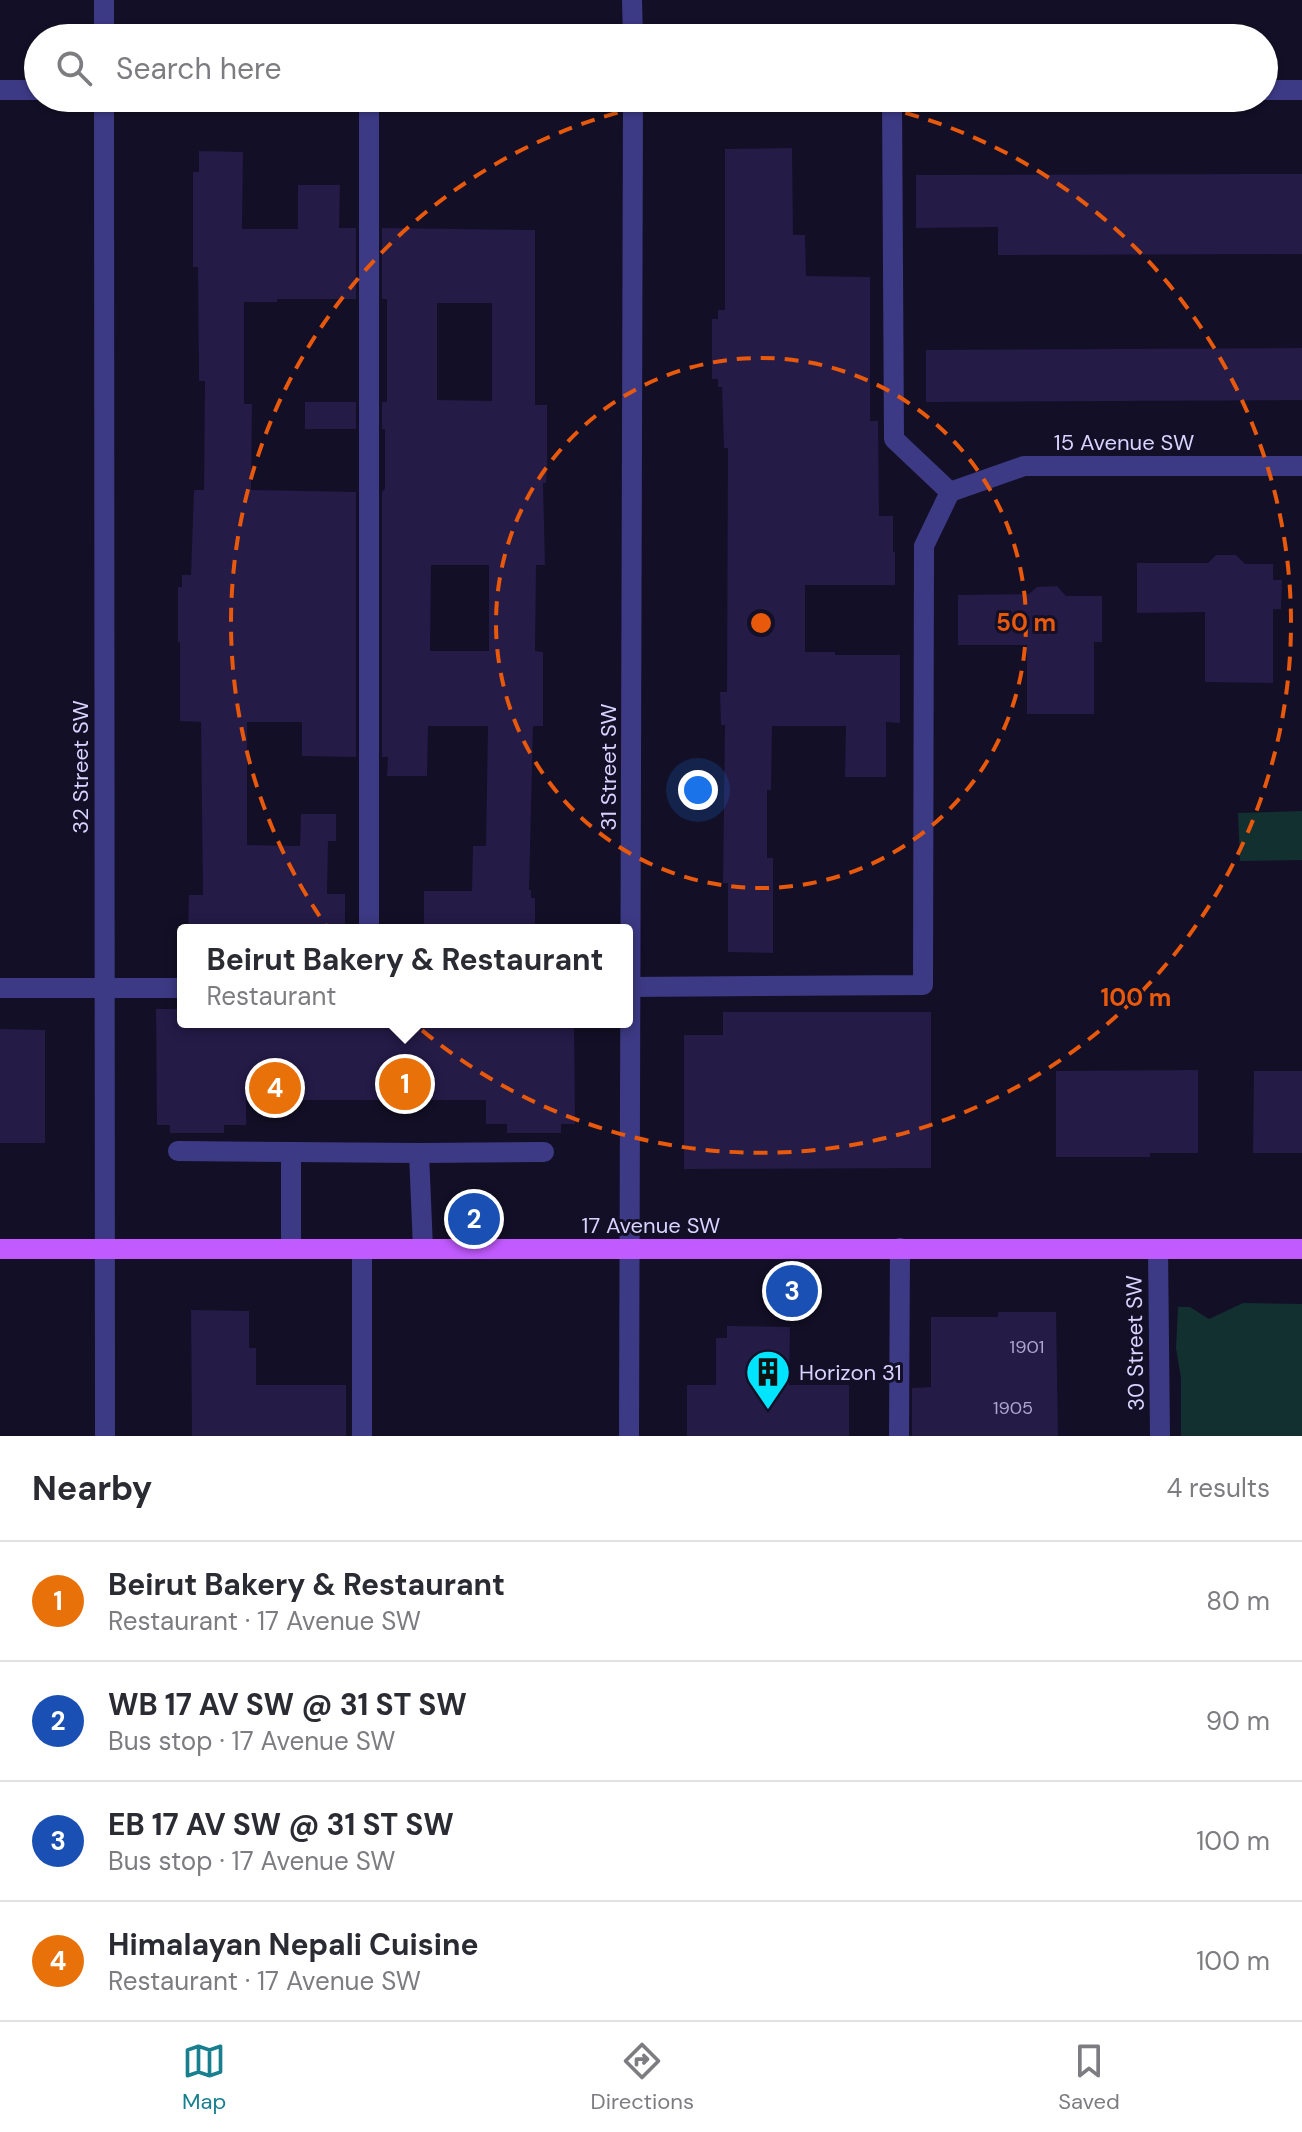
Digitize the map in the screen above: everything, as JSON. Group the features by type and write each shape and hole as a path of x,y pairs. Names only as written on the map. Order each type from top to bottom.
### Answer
{"main road":[{"name":"17 Avenue SW","path":"0,1249 1302,1249"}],"street":[{"path":"104,0 104,24"},
{"path":"632,0 633,24"},
{"path":"0,90 24,90"},
{"path":"1278,90 1302,90"},
{"name":"32 Street SW","path":"104,112 105,1436"},
{"path":"369,112 369,924"},
{"name":"31 Street SW","path":"629,924 633,112"},
{"path":"633,987 923,985 924,546 950,492 894,439 892,112"},
{"name":"15 Avenue SW","path":"950,492 1024,466 1302,466"},
{"path":"0,988 177,988"},
{"name":"31 Street SW","path":"629,1028 629,1436"},
{"path":"178,1151 544,1152"},
{"path":"291,1152 291,1249"},
{"path":"419,1153 423,1249"},
{"path":"899,1436 900,1248"},
{"path":"362,1249 362,1436"},
{"name":"30 Street SW","path":"1158,1249 1160,1436"}],"green space":[{"path":"1302,811 1302,860 1240,861 1238,813"},
{"path":"1243,1303 1302,1304 1302,1436 1181,1436 1181,1378 1176,1348 1178,1307 1190,1307 1209,1319"}],"building":[{"path":"792,148 793,235 805,235 806,276 870,277 870,421 878,421 879,516 893,516 895,552 895,585 805,585 805,652 900,655 900,723 886,722 886,777 845,777 846,726 772,726 771,790 767,790 767,858 773,858 773,953 728,952 728,883 723,883 725,725 721,725 720,692 727,692 728,448 724,448 722,387 718,387 718,379 712,379 712,319 718,319 718,310 725,310 725,149"},
{"path":"199,151 243,152 242,229 298,229 298,185 340,185 339,228 356,228 356,299 244,302 244,404 252,404 251,490 356,492 356,757 302,756 302,722 247,722 247,845 300,846 301,814 336,814 336,841 328,841 327,894 345,894 345,924 188,924 189,895 203,895 201,722 180,721 178,587 182,587 182,575 191,575 194,490 204,490 205,381 199,381 198,267 193,267 193,172 199,172"},
{"path":"1302,174 1302,254 998,255 998,227 916,228 916,175"},
{"path":"382,228 535,230 535,405 547,405 547,468 546,483 543,483 545,565 536,565 535,651 543,652 543,726 533,726 529,890 531,898 535,898 535,924 424,924 424,891 472,891 473,846 486,846 488,726 428,726 427,776 387,776 388,757 382,757 382,492 385,489 385,429 382,429 382,402 387,402 387,299 382,299","holes":["437,303 492,303 492,401 437,400","431,565 489,565 489,651 430,651"]},
{"path":"1302,348 1302,400 926,402 926,350"},
{"path":"305,402 356,402 356,429 305,429"},
{"path":"1216,555 1236,555 1245,564 1273,564 1273,580 1282,580 1281,609 1273,609 1273,683 1205,682 1205,612 1137,613 1137,563 1208,563"},
{"path":"1057,586 1066,596 1102,596 1102,642 1094,642 1094,714 1027,714 1027,645 958,645 958,595 1029,594 1037,587"},
{"path":"156,1009 177,1009 177,1028 574,1028 575,1124 561,1124 561,1133 507,1133 507,1124 486,1124 486,1100 246,1100 246,1125 224,1125 224,1133 170,1133 170,1125 157,1125"},
{"path":"723,1012 931,1012 931,1168 684,1169 684,1035 723,1035"},
{"path":"0,1029 45,1030 45,1143 0,1143"},
{"path":"1198,1070 1198,1153 1150,1153 1150,1157 1056,1157 1056,1071"},
{"path":"1254,1071 1302,1071 1302,1153 1253,1153"},
{"path":"191,1310 249,1311 249,1348 256,1348 256,1385 346,1385 346,1436 192,1436"},
{"path":"998,1312 1056,1312 1058,1436 912,1436 912,1388 931,1387 931,1317 998,1317"},
{"name":"Horizon 31","path":"727,1326 790,1327 789,1385 849,1385 849,1436 687,1436 687,1385 716,1385 716,1338 727,1338"}],"place":[{"name":"Beirut Bakery & Restaurant","path":"405,1084"},
{"name":"Himalayan Nepali Cuisine","path":"275,1088"},
{"name":"WB 17 AV SW @ 31 ST SW","path":"474,1219"},
{"name":"EB 17 AV SW @ 31 ST SW","path":"792,1291"},
{"name":"Horizon 31","path":"768,1411"}]}
